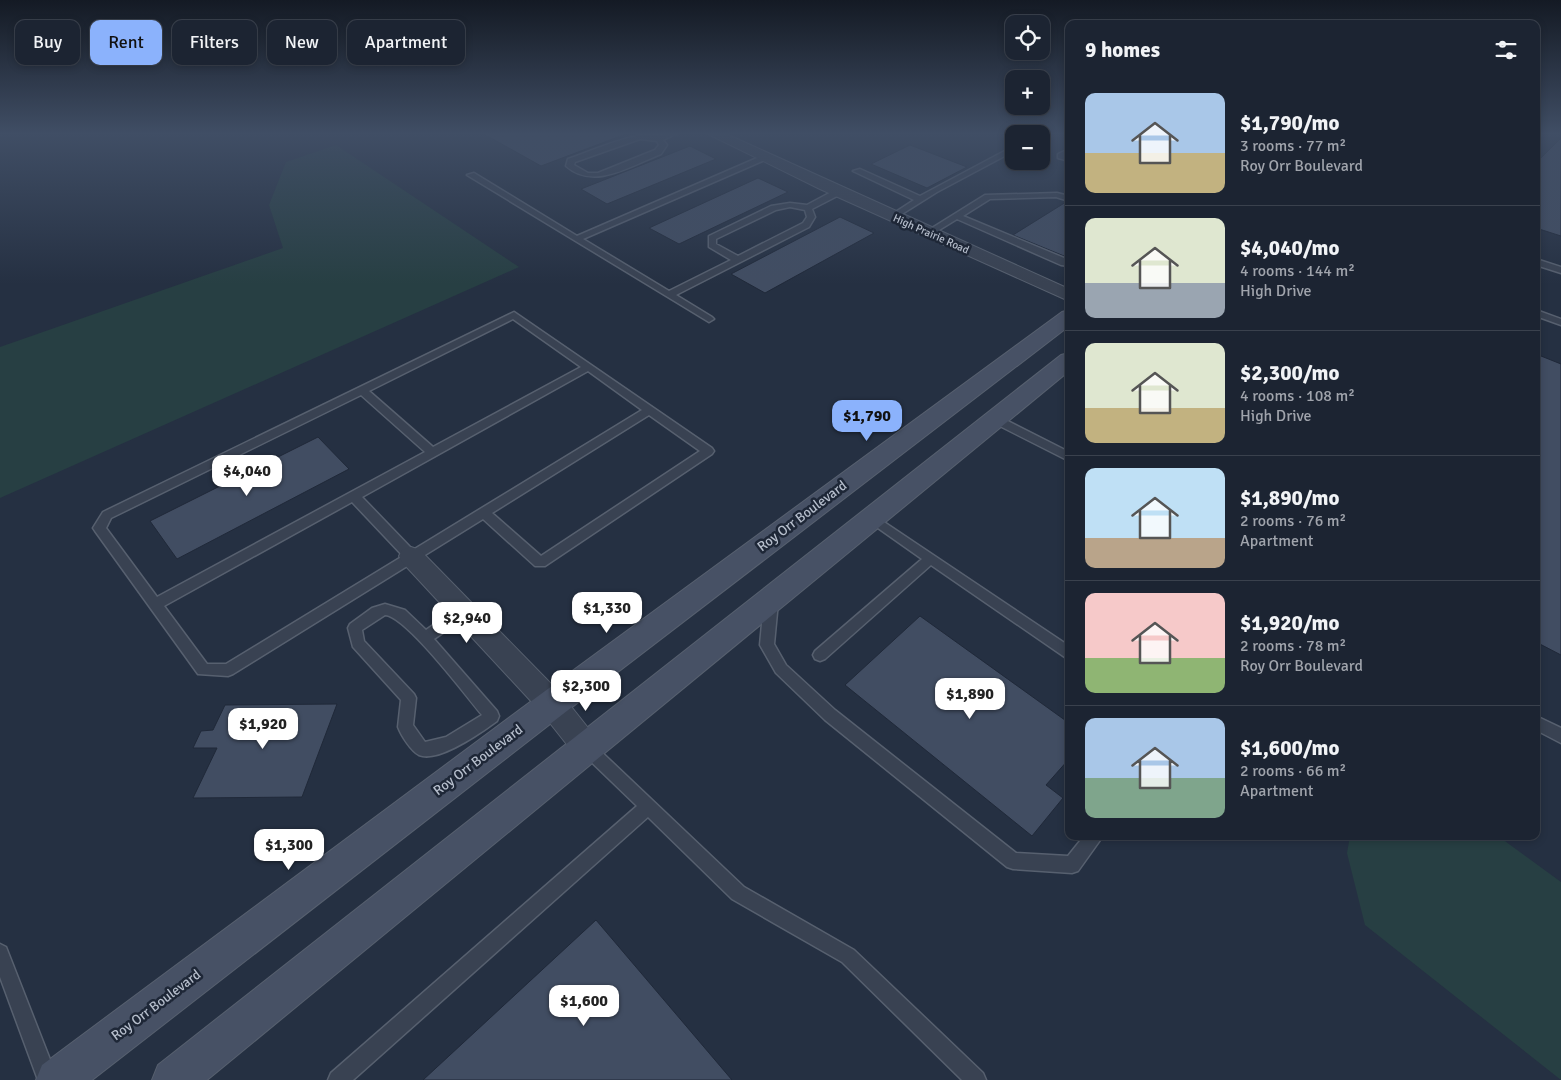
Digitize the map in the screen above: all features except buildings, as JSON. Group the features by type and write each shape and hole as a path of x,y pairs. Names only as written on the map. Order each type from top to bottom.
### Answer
{"main road":[{"name":"Roy Orr Boulevard","path":"57,1080 552,704 1065,319"},
{"path":"173,1080 1065,363"}],"street":[{"name":"High Prairie Road","path":"820,183 1065,294"},
{"path":"411,556 552,704 586,747"}],"lane":[{"path":"486,183 709,319"},
{"path":"577,239 704,183"},
{"path":"885,183 920,199"},
{"path":"894,217 947,183"},
{"path":"738,260 712,245 712,238 774,208 790,206 808,208 838,192"},
{"path":"928,233 988,197 1057,195 1065,198"},
{"path":"669,295 806,225 811,217 808,208"},
{"path":"956,216 1065,263"},
{"path":"1540,263 1561,270"},
{"path":"1540,314 1561,322"},
{"path":"483,512 540,563 708,451 648,411 514,315 106,515 99,528 202,670 228,670 411,556 648,411"},
{"path":"155,605 588,368"},
{"path":"362,390 432,452"},
{"path":"996,418 1065,455"},
{"path":"354,496 411,556"},
{"path":"872,518 1065,651"},
{"path":"820,655 931,558"},
{"path":"772,598 767,645 781,669 830,715 1013,860 1072,865 1091,840"},
{"path":"385,609 401,612 425,638 492,716 459,739 442,747 422,749 405,727 409,698 358,643 355,628 369,616 385,609"},
{"path":"425,638 464,611"},
{"path":"1540,724 1561,736"},
{"path":"586,747 738,893 848,956 976,1080"},
{"path":"338,1080 648,806"},
{"path":"0,953 48,1080"}],"green space":[{"path":"278,183 394,183 519,267 0,498 0,347 283,248 269,205"},
{"path":"1349,840 1503,840 1561,882 1561,1080 1365,925 1347,853"}]}
